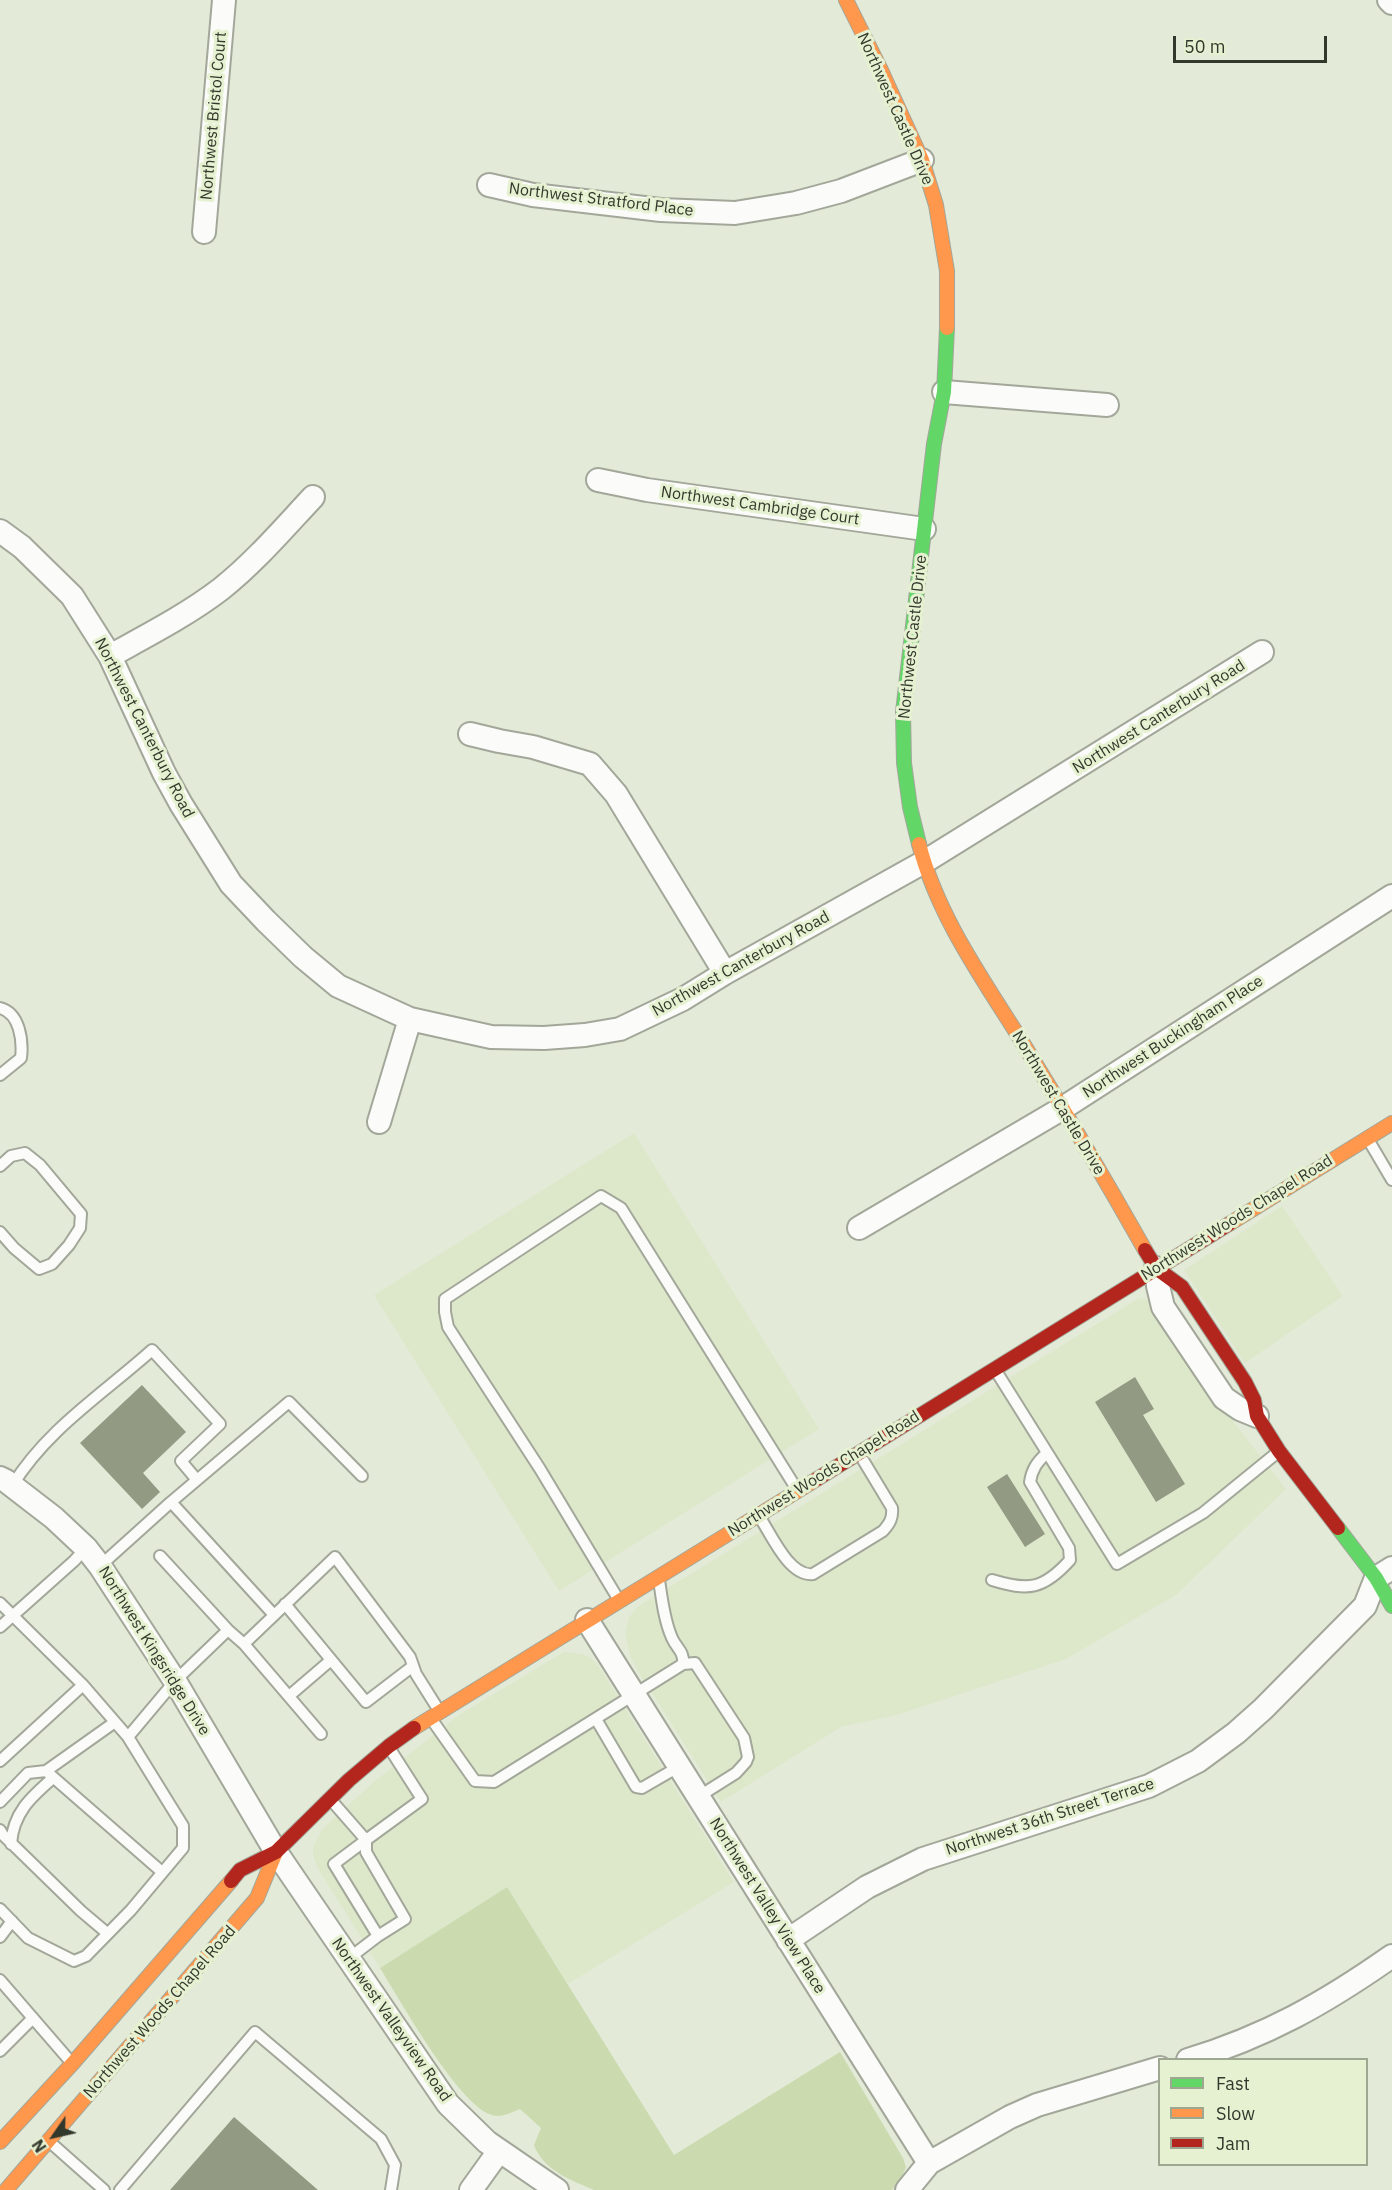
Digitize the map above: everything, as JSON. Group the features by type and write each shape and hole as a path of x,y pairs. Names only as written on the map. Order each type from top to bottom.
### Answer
{"main road":[{"name":"Northwest Castle Drive","path":"846,0 922,160 936,205 946,271 947,331 944,392 934,444 903,712 904,763 910,807 924,862 954,931 1063,1108 1156,1268"},
{"name":"Northwest Woods Chapel Road","path":"0,2142 73,2063 240,1870 276,1852 389,1746 619,1600 1392,1123"},
{"path":"1257,1416 1280,1451 1384,1573 1392,1606"},
{"name":"Northwest Woods Chapel Road","path":"6,2190 257,1898 276,1852"}],"street":[{"name":"Northwest Bristol Court","path":"204,232 224,0"},
{"name":"Northwest Stratford Place","path":"489,185 533,195 661,210 735,213 796,203 841,191 922,160"},
{"path":"944,392 1107,405"},
{"name":"Northwest Cambridge Court","path":"598,480 647,490 924,529"},
{"path":"110,656 191,611 223,587 254,560 313,497"},
{"name":"Northwest Canterbury Road","path":"0,531 22,547 72,596 110,656 170,784 231,884 303,957 338,986 410,1018 491,1037 544,1038 585,1035 620,1029 683,999 725,973 924,862 1262,652"},
{"path":"470,734 542,749 590,764 616,794 725,973"},
{"name":"Northwest Buckingham Place","path":"859,1228 1063,1108 1392,896"},
{"path":"379,1122 410,1018"},
{"path":"1156,1268 1163,1306 1224,1398 1240,1409 1257,1416"},
{"name":"Northwest Kingsridge Drive","path":"6,1482 54,1518 86,1548 100,1566 175,1681 276,1852"},
{"name":"Northwest 36th Street Terrace","path":"788,1940 867,1887 923,1859 1149,1786 1198,1761 1236,1733 1263,1709 1365,1606 1384,1573"},
{"name":"Northwest Valley View Place","path":"587,1620 929,2163"},
{"name":"Northwest Valleyview Road","path":"276,1852 448,2104 487,2142 557,2190"},
{"path":"1194,2058 1260,2035 1305,2012 1342,1991 1392,1956"},
{"path":"907,2190 929,2163 1010,2117 1037,2105 1158,2069"},
{"path":"471,2190 499,2151"}],"lane":[{"path":"0,1008 6,1010 18,1026 22,1043 21,1058 0,1075"},
{"path":"1367,1138 1392,1180"},
{"path":"0,1166 12,1156 25,1154 40,1165 81,1214 80,1228 69,1245 52,1264 39,1269 14,1248 0,1232"},
{"path":"619,1600 540,1469 448,1327 445,1312 445,1299 601,1197 621,1208 797,1490"},
{"path":"6,1482 68,1419 152,1350 220,1424 181,1461 197,1480"},
{"path":"994,1368 1117,1564 1203,1513 1280,1451"},
{"path":"100,1566 171,1502 289,1402 362,1476"},
{"path":"758,1514 791,1567 806,1575 813,1574 883,1531 893,1515 892,1508 858,1452"},
{"path":"992,1580 1015,1587 1032,1587 1060,1571 1070,1560 1069,1548 1030,1482 1032,1470 1047,1453"},
{"path":"171,1502 274,1615"},
{"path":"0,1627 86,1548"},
{"path":"160,1556 228,1630 244,1644 321,1734"},
{"path":"244,1644 335,1557 411,1657 435,1715 475,1781 494,1782 683,1664 692,1662 698,1666 744,1738 747,1749 746,1762 741,1770 698,1797"},
{"path":"658,1576 670,1634 683,1653 683,1664"},
{"path":"0,1603 83,1685 128,1737 183,1826 183,1848 130,1910 86,1956 74,1961 28,1938 0,1909"},
{"path":"285,1604 366,1702 413,1666"},
{"path":"128,1737 175,1681 228,1630"},
{"path":"289,1696 331,1660"},
{"path":"0,1761 83,1685"},
{"path":"596,1719 636,1787 642,1788 680,1766"},
{"path":"11,1844 12,1829 18,1816 49,1775 115,1722"},
{"path":"378,1936 334,1864 422,1799 389,1746"},
{"path":"0,1802 28,1773 49,1775 162,1872"},
{"path":"330,1799 366,1840 366,1852 405,1919 348,1959"},
{"path":"0,1830 11,1844 107,1934"},
{"path":"0,1937 12,1921"},
{"path":"0,1980 73,2063"},
{"path":"0,2051 33,2018"},
{"path":"120,2190 255,2032 381,2139 395,2165 391,2190"},
{"path":"49,2140 104,2190"}],"shaded area":[{"path":"634,1133 819,1429 559,1591 374,1295"},
{"path":"1282,1206 1343,1296 1245,1363 1184,1270"},
{"path":"1139,1298 1146,1299 1153,1306 1197,1375 1286,1489 1176,1595 1066,1659 897,1715 841,1727 721,1802 630,1655 625,1634 629,1617 637,1607"},
{"path":"564,1652 582,1654 591,1658 598,1665 734,1882 568,1984 507,1887 380,1968 317,1867 313,1847 322,1829 376,1780 459,1715"},
{"path":"507,1887 674,2155 840,2052 903,2158 906,2167 892,2190 594,2190 551,2168 544,2162 534,2145 541,2128 520,2109 497,2116 489,2114 476,2105 446,2071 380,1968"}],"building":[{"path":"1135,1377 1154,1409 1143,1415 1185,1484 1156,1502 1095,1402"},
{"path":"142,1385 186,1432 143,1473 160,1492 142,1509 80,1443"},
{"path":"1007,1474 1045,1534 1025,1547 987,1487"},
{"path":"234,2117 318,2190 170,2190"}],"traffic: fast":[{"path":"919,844 910,807 904,763 903,712 934,444 944,392 947,328"},
{"path":"1338,1528 1376,1578 1392,1606"}],"traffic: slow":[{"path":"846,0 922,160 936,205 947,271 947,328"},
{"path":"919,844 927,871 950,924 1055,1096 1145,1250"},
{"path":"1229,1224 1392,1123"},
{"path":"414,1728 817,1479"},
{"path":"6,2190 257,1898 276,1852"},
{"path":"0,2142 73,2063 231,1881"}],"traffic: jam":[{"path":"817,1479 1229,1224"},
{"path":"1145,1250 1156,1268 1182,1287 1245,1382 1254,1400 1257,1416 1279,1451 1338,1528"},
{"path":"231,1881 240,1870 276,1852 349,1780 414,1728"}]}
